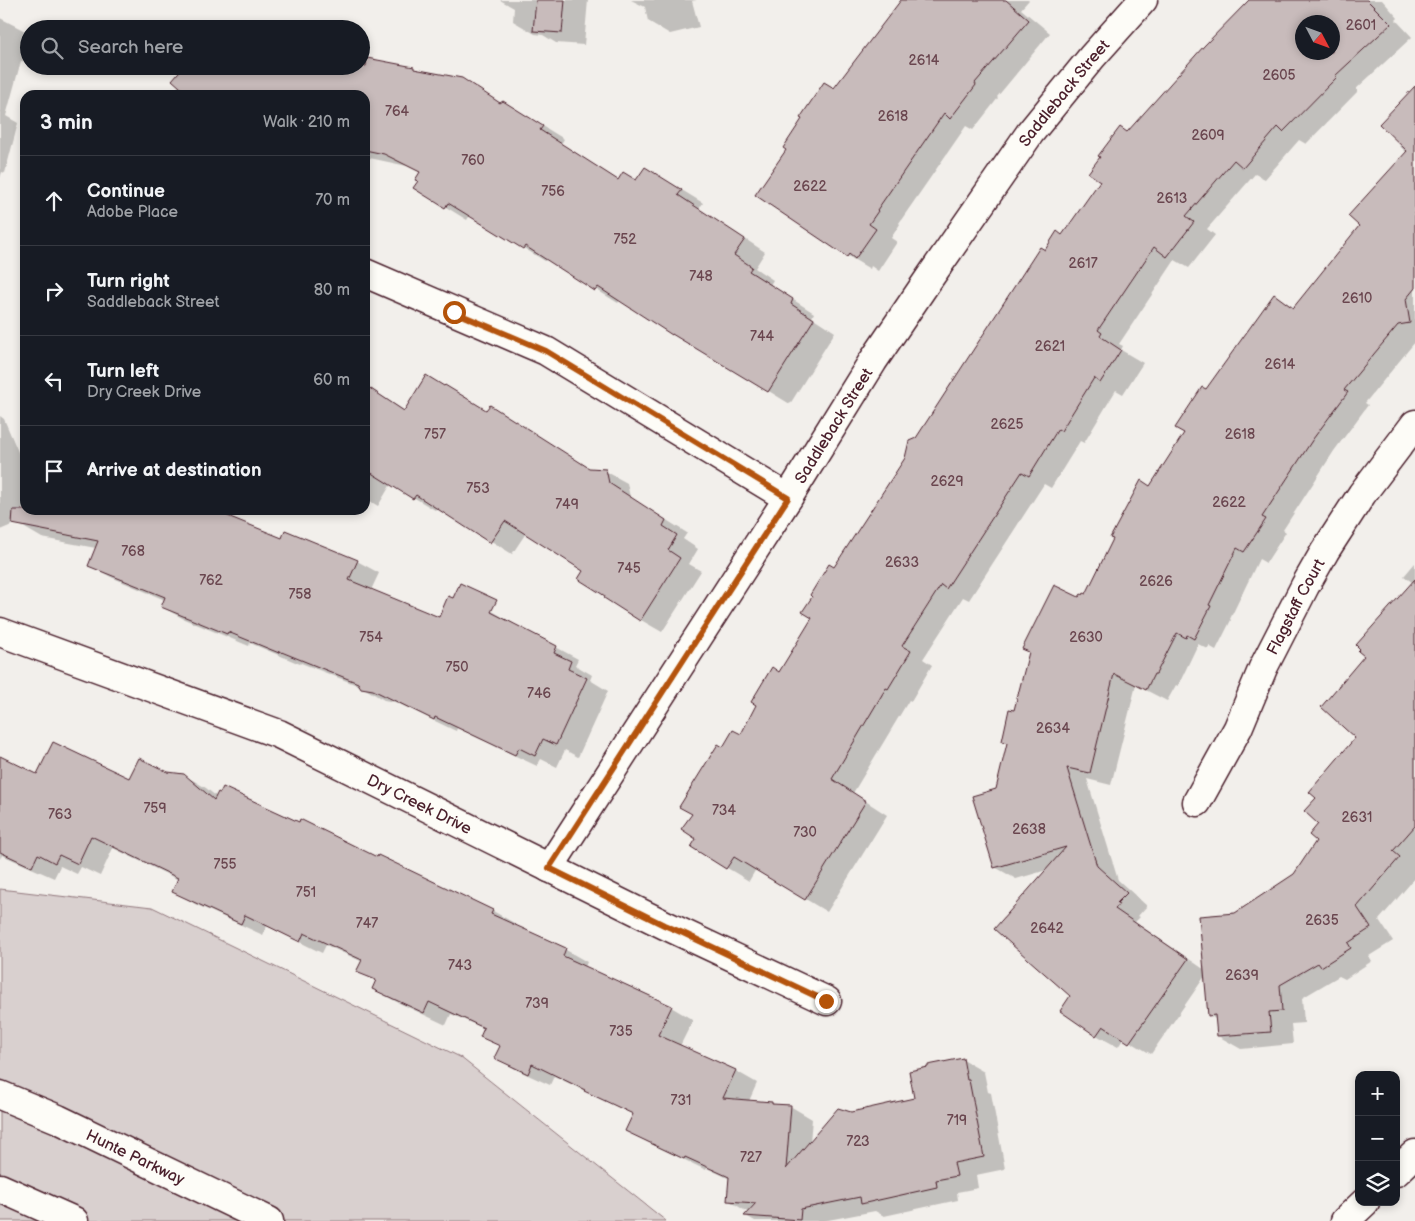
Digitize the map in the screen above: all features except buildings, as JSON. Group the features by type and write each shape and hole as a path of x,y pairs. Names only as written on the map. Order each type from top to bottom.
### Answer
{"street":[{"name":"Saddleback Street","path":"549,868 788,498 873,361 1030,132 1092,57 1143,0"},
{"path":"370,276 546,351 788,498"},
{"name":"Flagstaff Court","path":"1197,802 1238,728 1263,668 1305,586 1362,494 1415,424"},
{"name":"Dry Creek Drive","path":"0,632 279,734 664,925 826,1001"},
{"name":"Hunte Parkway","path":"0,1095 58,1119 269,1221"},
{"path":"1400,1168 1415,1154"},
{"path":"0,1188 74,1221"},
{"path":"1345,1221 1361,1206"}],"shaded area":[{"path":"0,889 152,907 460,1057 666,1221 0,1221"}],"route":[{"path":"454,312 546,351 788,498 549,868 664,925 826,1001"}]}
